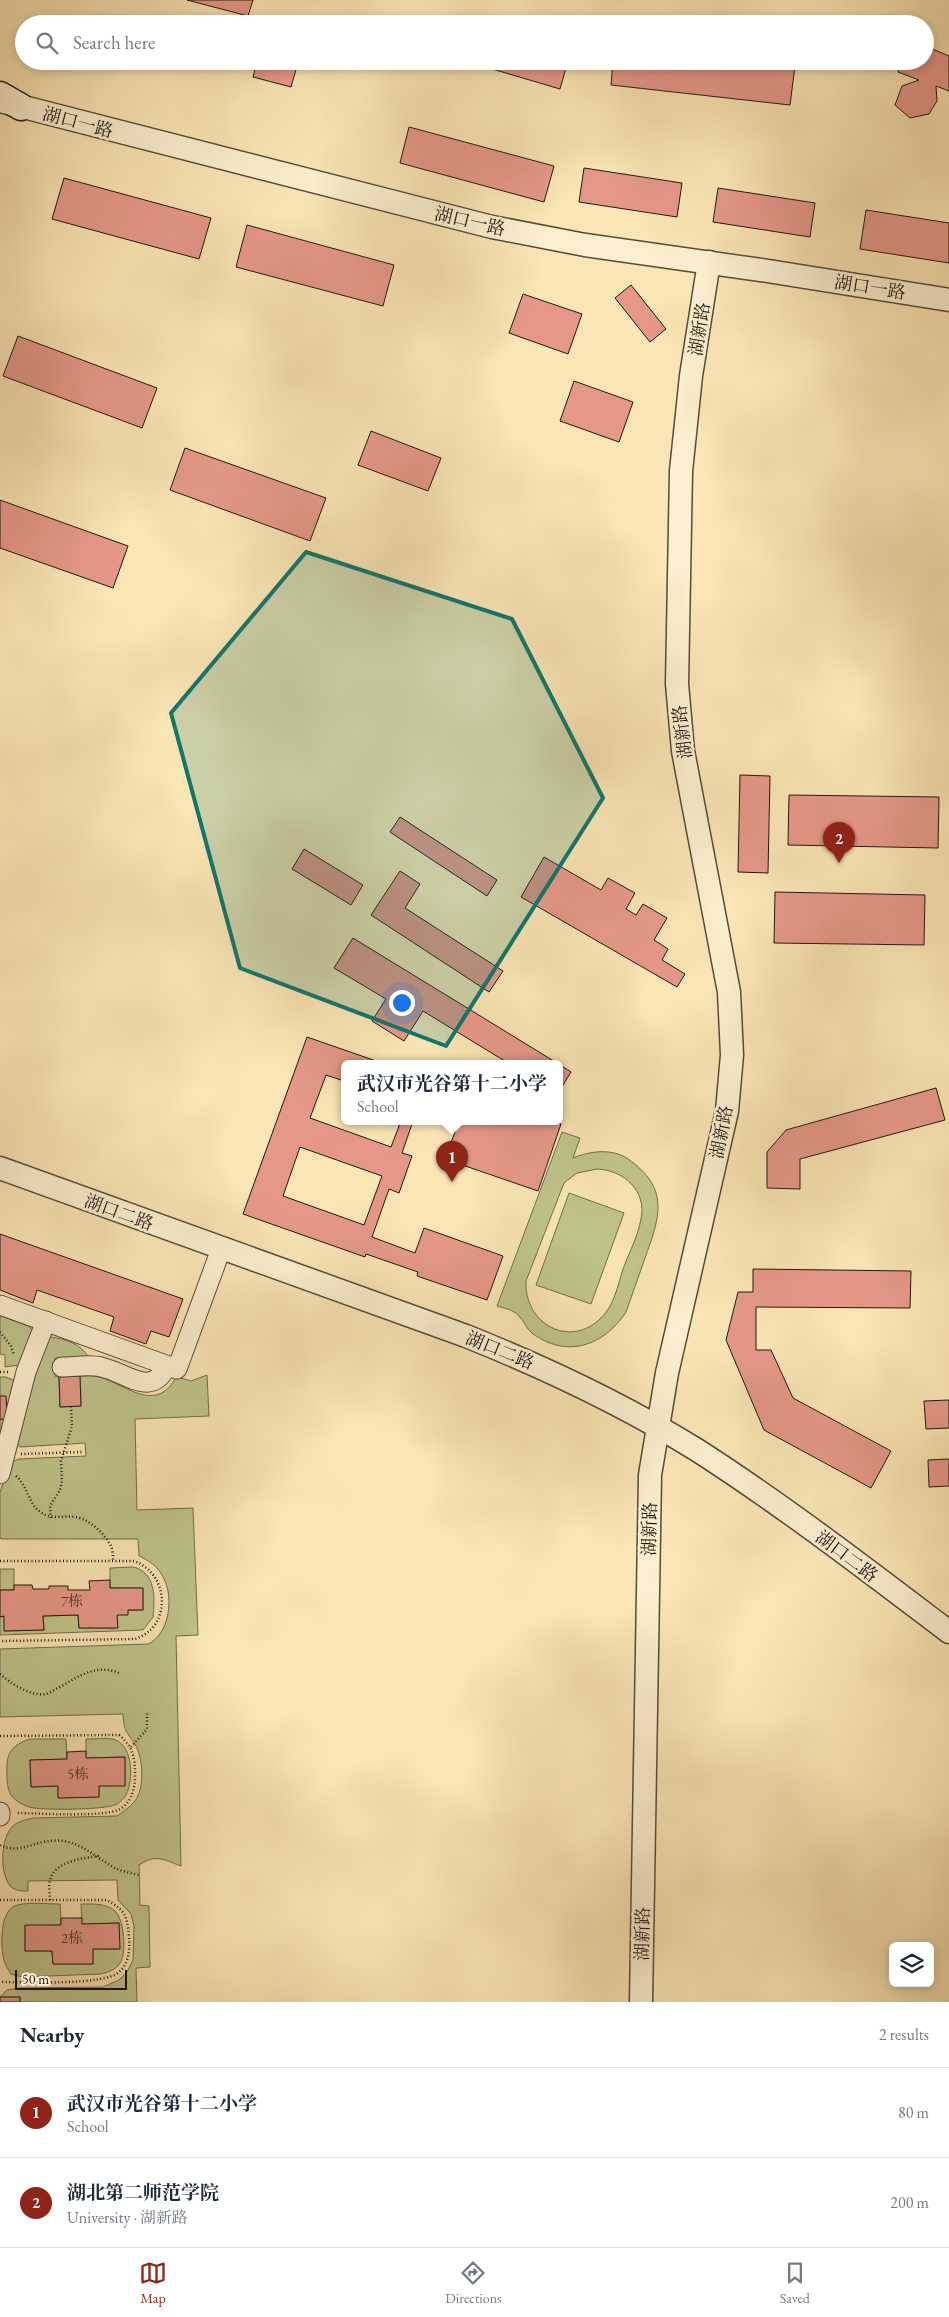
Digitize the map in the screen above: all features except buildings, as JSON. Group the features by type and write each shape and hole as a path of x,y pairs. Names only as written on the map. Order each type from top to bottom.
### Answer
{"street":[{"name":"湖口一路","path":"5,103 492,228 585,245 709,262 949,300"},
{"name":"湖新路","path":"641,2002 650,1475 667,1373 727,1111 732,1055 729,992 683,751 676,684 681,471 692,376 709,262"},
{"name":"湖口二路","path":"0,1168 483,1343 541,1367 620,1406 765,1495 949,1632"},
{"path":"0,1304 177,1369 221,1249"},
{"path":"2,1467 26,1372 46,1321"},
{"path":"62,1367 100,1367 135,1380 152,1382 161,1377 167,1366"}],"path":[{"path":"0,1332 11,1346 17,1362 26,1372"},
{"path":"51,1518 50,1506 60,1490 62,1481 61,1461 72,1426 71,1407"},
{"path":"2,1467 64,1453 82,1452"},
{"path":"2,1467 22,1481 32,1503 40,1512 51,1518 76,1517 105,1536 112,1548 114,1561"},
{"path":"0,1561 134,1561 150,1569 158,1581 161,1594 159,1618 154,1628 146,1635 135,1638 0,1642"},
{"path":"0,1674 34,1694 46,1694 75,1678 99,1669 114,1670 122,1674"},
{"path":"131,1747 147,1729 147,1712"},
{"path":"0,1736 119,1735 131,1747 135,1758 135,1786 129,1800 120,1809 104,1813 0,1814"},
{"path":"0,1846 17,1850 49,1839 81,1845 114,1867 139,1875"},
{"path":"50,1900 49,1881 54,1872 78,1859 99,1856"},
{"path":"0,1900 107,1900 118,1906 127,1917 129,1946 128,1961 118,1973 101,1980 0,1982"}],"highlighted area":[{"path":"306,552 512,619 603,798 446,1046 240,968 171,713"}],"green space":[{"path":"562,1132 580,1138 573,1158 593,1152 615,1153 628,1159 641,1170 656,1192 658,1204 655,1229 626,1312 617,1324 596,1340 584,1345 571,1347 545,1341 532,1333 516,1313 497,1306","holes":["597,1169 607,1170 624,1178 637,1191 642,1209 640,1225 609,1308 601,1318 589,1327 576,1331 563,1331 551,1327 541,1320 527,1296 526,1281 564,1183 577,1173"]},
{"path":"569,1193 624,1213 591,1304 536,1285"},
{"path":"0,1315 29,1326 33,1331 20,1365 5,1367 5,1355 0,1354"},
{"path":"51,1337 77,1345 88,1357 55,1358 55,1376 59,1377 60,1407 81,1406 80,1376 100,1377 140,1394 150,1395 159,1394 167,1389 175,1379 181,1378 191,1381 207,1375 209,1416 135,1419 137,1510 193,1508 198,1635 176,1636 181,1866 159,1859 150,1860 139,1865 140,1905 149,1906 150,1967 136,1968 137,2002 20,2002 20,1997 0,1997 7,1990 19,1988 103,1987 119,1980 127,1972 133,1960 134,1926 131,1914 118,1900 117,1880 28,1881 28,1891 14,1889 10,1886 4,1873 3,1848 12,1827 22,1821 33,1818 117,1816 137,1798 141,1787 142,1773 141,1759 137,1748 125,1730 123,1714 0,1717 0,1649 148,1644 161,1633 168,1615 169,1606 169,1596 164,1579 154,1565 139,1556 138,1539 0,1538 0,1492 10,1463 19,1459 86,1456 85,1443 20,1447 14,1440 47,1338"},
{"path":"0,1377 13,1380 15,1387 0,1449 0,1419 6,1420 0,1396"},
{"path":"133,1567 146,1574 154,1594 153,1617 143,1630 0,1635 0,1617 4,1616 5,1631 44,1630 43,1616 78,1615 79,1628 117,1628 117,1615 128,1610 143,1610 143,1588 110,1588 110,1568"},
{"path":"0,1569 14,1569 14,1590 0,1590"},
{"path":"30,1739 66,1739 67,1759 30,1760 31,1787 58,1786 58,1798 99,1797 99,1786 125,1785 125,1757 86,1758 86,1739 113,1739 119,1742 127,1752 131,1773 125,1796 117,1804 90,1808 41,1809 21,1804 9,1792 7,1760 14,1748"},
{"path":"22,1904 60,1904 61,1925 25,1926 25,1951 52,1951 53,1964 93,1964 93,1949 119,1949 119,1923 82,1924 81,1904 99,1904 115,1911 121,1921 124,1944 122,1958 118,1965 112,1970 101,1974 22,1977 11,1974 5,1962 2,1946 4,1920 7,1913 11,1908"}],"place":[{"name":"湖北第二师范学院","path":"839,863"},
{"name":"武汉市光谷第十二小学","path":"452,1182"}]}
